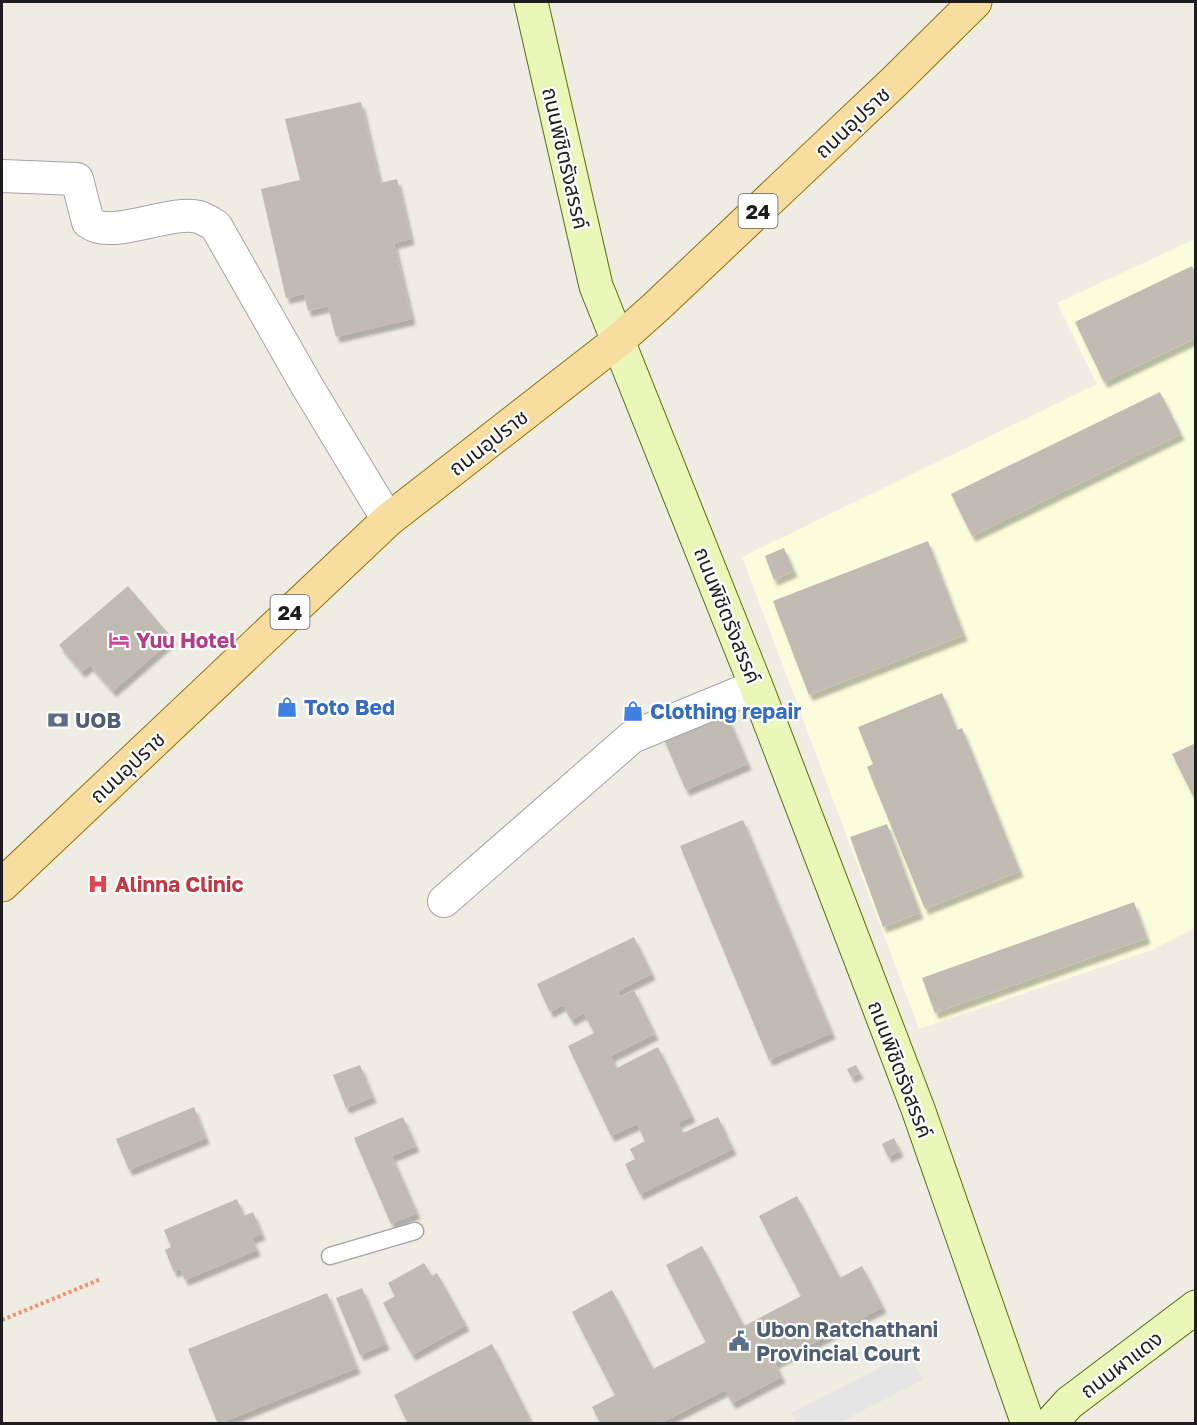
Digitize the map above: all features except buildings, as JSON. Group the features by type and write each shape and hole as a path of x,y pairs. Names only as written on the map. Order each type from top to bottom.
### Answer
{"main road":[{"name":"ถนนอุปราช","path":"2,885 388,520 619,340 895,81 975,2"}],"street":[{"name":"ถนนพิชิตรังสรรค์","path":"531,2 596,286 756,686 918,1110 1028,1424"},
{"path":"2,176 76,179 88,222 95,226 119,228 184,216 198,217 216,226 307,386 388,520"},
{"path":"444,901 632,737 756,686"},
{"name":"ถนนผาแดง","path":"1050,1424 1069,1403 1196,1307"}],"lane":[{"path":"330,1256 415,1231"}],"path":[{"path":"2,1320 101,1279"}],"shaded area":[{"path":"1195,239 1195,928 1152,950 919,1029 742,557 1097,384 1057,303"},
{"path":"909,1353 923,1380 838,1423 797,1423 791,1413"}],"place":[{"name":"Yuu Hotel","path":"119,640"},
{"name":"Toto Bed","path":"287,707"},
{"name":"Clothing repair","path":"633,711"},
{"name":"UOB","path":"58,720"},
{"name":"Alinna Clinic","path":"98,884"},
{"name":"Ubon Ratchathani Provincial Court","path":"739,1341"}]}
